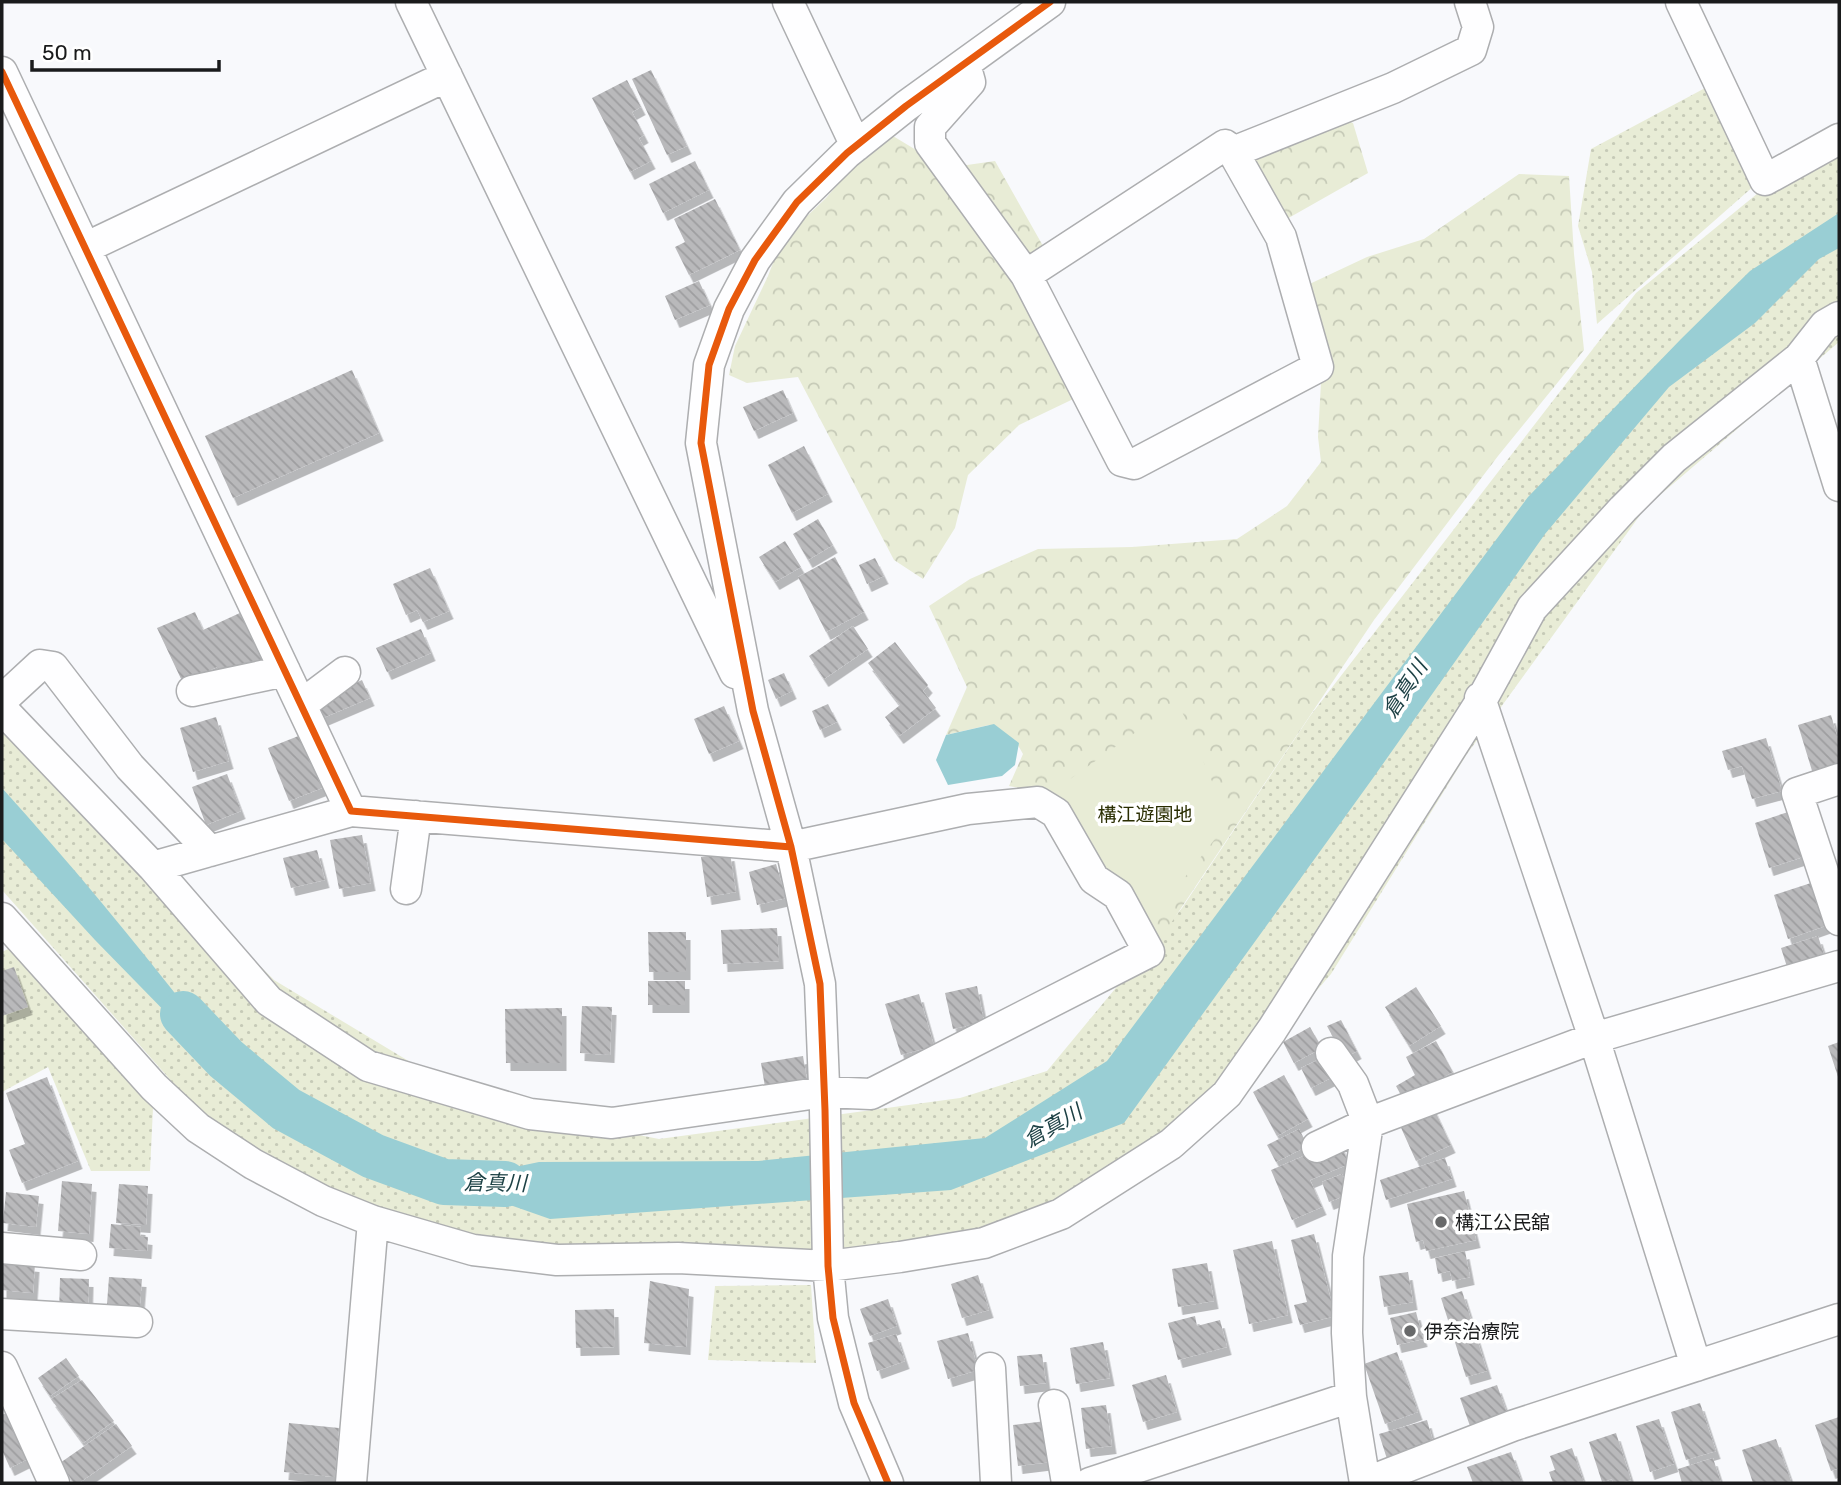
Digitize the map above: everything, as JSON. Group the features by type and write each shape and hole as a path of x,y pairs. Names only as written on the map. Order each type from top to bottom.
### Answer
{"street":[{"path":"411,2 753,711"},
{"path":"788,2 856,146"},
{"path":"888,1483 854,1403 833,1318 828,1258 820,984 791,847 753,711 701,443 709,365 729,309 755,260 797,202 856,146 906,106 1050,2"},
{"path":"1233,152 1393,88 1471,50 1478,27 1470,2"},
{"path":"1681,2 1765,180 1839,139"},
{"path":"965,64 970,82 930,127 930,143 1026,275 1122,461 1134,464 1318,367 1281,237 1233,152 1225,145 1026,275"},
{"path":"2,72 351,810"},
{"path":"85,248 447,76"},
{"path":"6,929 155,1087 198,1128 265,1170 323,1201 373,1221 473,1251 557,1260 900,1257 984,1243 1061,1214 1171,1144 1227,1094 1272,1030 1480,699 1532,608 1674,458 1799,358 1825,325 1839,317"},
{"path":"1799,358 1839,486"},
{"path":"2,700 40,665 52,667 130,766 210,850"},
{"path":"192,691 285,671"},
{"path":"301,705 345,672"},
{"path":"1480,699 1594,1038 1696,1366"},
{"path":"2,709 153,867 269,1001 368,1066 530,1114 612,1123 871,1094 1149,952 1118,895 1094,879 1055,813 1038,802 968,809 791,847 351,810 153,867"},
{"path":"1839,779 1797,793 1839,920"},
{"path":"406,889 416,816"},
{"path":"1317,1147 1368,1123 1594,1038 1839,966"},
{"path":"1331,1053 1353,1084 1368,1123 1349,1256 1347,1333 1351,1397 1365,1483 1512,1426 1839,1319"},
{"path":"351,1483 373,1221"},
{"path":"2,1248 80,1255"},
{"path":"2,1314 137,1322"},
{"path":"2,1367 54,1483"},
{"path":"990,1368 996,1483"},
{"path":"1090,1483 1351,1397"},
{"path":"1054,1405 1067,1483"}],"green space":[{"path":"1707,87 1755,185 1597,324 1592,272 1578,226 1591,149"},
{"path":"1339,118 1353,123 1368,173 1278,224 1242,153"},
{"path":"883,130 946,168 995,161 1047,253 1038,262 1075,345 1090,391 1019,425 968,475 955,528 923,579 894,560 798,377 747,383 729,375 735,346 778,250"},
{"path":"1839,148 1839,342 1646,507 1467,754 1331,974 1188,1139 1057,1216 886,1254 490,1252 300,1189 190,1102 2,890 2,703 274,980 480,1104 659,1139 960,1098 1047,1071 1182,908 1310,716 1636,293 1796,162"},
{"path":"1519,174 1569,176 1584,350 1498,456 1374,620 1157,944 1052,794 1009,786 1023,754 1015,740 989,725 946,735 967,687 929,606 970,579 1038,549 1132,547 1237,539 1287,506 1321,462 1318,437 1322,364 1301,288 1367,257 1424,239"},
{"name":"構江遊園地","path":"1178,702 1229,821 1146,927 1038,802"},
{"path":"10,948 153,1108 150,1171 91,1171 48,1067 2,1092 2,952"},
{"path":"811,1285 816,1363 708,1360 715,1286"}],"water":[{"path":"1839,213 1839,248 1819,259 1755,323 1669,387 1545,534 1124,1123 951,1190 550,1219 444,1182 539,1162 758,1161 985,1138 1107,1061 1528,497 1750,271"},
{"path":"994,724 1019,743 1015,765 1002,776 948,785 936,760 946,735"},
{"path":"2,788 89,887 199,1024 226,1059 222,1070 95,940 2,839"}],"building":[{"path":"651,70 687,146 667,155 632,79"},
{"path":"627,80 641,107 632,112 644,135 639,138 651,161 630,172 592,98"},
{"path":"695,161 709,190 663,213 649,184"},
{"path":"715,199 740,250 689,275 675,247 685,242 674,219"},
{"path":"699,281 710,305 675,320 665,296"},
{"path":"352,370 379,433 233,498 205,436"},
{"path":"783,390 793,413 754,431 743,407"},
{"path":"804,446 828,494 792,513 768,465"},
{"path":"818,519 833,545 808,560 793,534"},
{"path":"785,541 801,567 775,582 759,557"},
{"path":"835,557 864,612 826,632 798,577"},
{"path":"875,558 884,576 867,584 859,565"},
{"path":"430,568 449,611 423,622 417,610 406,615 393,584"},
{"path":"195,612 203,630 242,612 264,659 222,679 217,667 183,683 157,628"},
{"path":"853,626 868,649 824,679 809,656"},
{"path":"421,629 431,653 387,672 376,648"},
{"path":"895,642 928,685 923,691 936,708 899,736 885,717 900,705 868,663"},
{"path":"784,673 792,691 776,699 768,680"},
{"path":"362,680 370,698 323,718 316,701"},
{"path":"828,704 837,722 820,730 812,711"},
{"path":"724,706 739,741 709,754 694,719"},
{"path":"1831,715 1839,743 1839,766 1813,774 1798,725"},
{"path":"216,717 229,761 193,772 180,728"},
{"path":"301,735 322,788 289,801 268,748"},
{"path":"1766,738 1782,791 1752,799 1742,766 1728,770 1722,751"},
{"path":"227,774 241,811 206,825 192,787"},
{"path":"1788,812 1803,857 1769,868 1755,823"},
{"path":"362,835 371,883 339,889 330,840"},
{"path":"317,850 325,880 291,888 283,858"},
{"path":"730,853 736,892 707,897 701,857"},
{"path":"776,864 786,898 757,905 749,872"},
{"path":"1814,882 1828,925 1788,939 1774,895"},
{"path":"777,928 779,961 723,964 721,930"},
{"path":"648,932 686,932 686,972 649,972"},
{"path":"1818,936 1825,958 1788,970 1781,948"},
{"path":"14,967 28,1007 2,1016 2,971"},
{"path":"648,981 685,981 685,1005 648,1005"},
{"path":"977,986 984,1022 953,1029 945,993"},
{"path":"1416,987 1441,1026 1409,1046 1385,1007"},
{"path":"919,994 934,1046 901,1055 885,1004"},
{"path":"582,1006 612,1007 610,1055 580,1053"},
{"path":"562,1008 562,1063 506,1063 505,1009"},
{"path":"1341,1020 1357,1051 1344,1058 1327,1026"},
{"path":"1310,1027 1322,1048 1294,1063 1283,1042"},
{"path":"1436,1041 1453,1072 1403,1099 1396,1086 1415,1075 1406,1057"},
{"path":"1839,1042 1839,1080 1828,1046"},
{"path":"803,1056 808,1086 766,1093 761,1063"},
{"path":"1322,1058 1331,1078 1311,1088 1301,1068"},
{"path":"1284,1075 1308,1119 1277,1136 1253,1092"},
{"path":"47,1077 78,1161 22,1183 9,1150 25,1144 6,1093"},
{"path":"1432,1105 1451,1145 1416,1161 1398,1121"},
{"path":"1299,1129 1308,1146 1276,1162 1267,1145"},
{"path":"1339,1141 1349,1164 1310,1180 1322,1207 1292,1220 1271,1170"},
{"path":"1445,1158 1452,1179 1386,1200 1380,1180"},
{"path":"1342,1174 1349,1194 1329,1202 1322,1182"},
{"path":"62,1181 92,1184 89,1234 58,1231"},
{"path":"119,1184 148,1186 146,1225 116,1223"},
{"name":"構江公民舘","path":"1464,1191 1476,1240 1426,1251 1423,1240 1416,1242 1407,1204"},
{"path":"6,1192 39,1196 36,1227 3,1223"},
{"path":"111,1224 141,1227 140,1236 148,1237 147,1251 109,1248"},
{"path":"1314,1234 1335,1316 1300,1325 1294,1305 1307,1302 1291,1240"},
{"path":"1272,1241 1288,1315 1249,1324 1233,1250"},
{"path":"1465,1251 1470,1277 1452,1281 1450,1271 1438,1274 1435,1258"},
{"path":"2,1261 35,1264 33,1293 2,1290"},
{"path":"1207,1263 1214,1301 1178,1307 1172,1269"},
{"path":"1408,1272 1413,1302 1384,1307 1379,1276"},
{"path":"978,1275 989,1310 962,1318 951,1284"},
{"path":"109,1277 142,1279 139,1316 111,1314 111,1305 107,1304"},
{"path":"60,1278 89,1279 88,1313 59,1312"},
{"path":"650,1281 689,1289 686,1347 644,1343"},
{"path":"1462,1291 1487,1371 1466,1377 1441,1298"},
{"path":"888,1299 897,1326 870,1336 860,1309"},
{"path":"614,1309 615,1347 576,1348 575,1310"},
{"path":"1416,1312 1423,1339 1397,1345 1390,1318"},
{"path":"1195,1316 1197,1326 1220,1320 1227,1347 1178,1360 1168,1323"},
{"path":"968,1333 978,1370 948,1379 937,1341"},
{"path":"896,1334 905,1361 877,1371 868,1343"},
{"path":"1103,1342 1110,1378 1076,1384 1070,1348"},
{"path":"1397,1352 1418,1412 1385,1424 1364,1364"},
{"path":"1042,1354 1046,1383 1020,1386 1017,1356"},
{"path":"66,1358 79,1376 50,1396 38,1378"},
{"path":"1166,1375 1177,1412 1143,1422 1132,1385"},
{"path":"82,1380 114,1421 83,1443 51,1399"},
{"path":"1497,1385 1507,1413 1470,1426 1460,1398"},
{"path":"1700,1403 1716,1451 1686,1460 1671,1412"},
{"path":"1106,1405 1112,1446 1086,1449 1081,1408"},
{"path":"8,1412 30,1458 10,1468 2,1450 2,1415"},
{"path":"1839,1417 1839,1468 1831,1471 1815,1425"},
{"path":"1659,1419 1674,1464 1650,1472 1636,1426"},
{"path":"1427,1420 1434,1445 1387,1459 1379,1434"},
{"path":"1046,1421 1051,1462 1018,1466 1013,1425"},
{"path":"289,1423 339,1428 335,1477 284,1472"},
{"path":"116,1424 132,1446 79,1483 74,1483 60,1463"},
{"path":"1616,1433 1631,1480 1613,1483 1612,1479 1602,1482 1589,1442"},
{"path":"1776,1439 1791,1481 1753,1483 1742,1450"},
{"path":"1572,1448 1584,1483 1553,1483 1549,1472 1555,1470 1550,1456"},
{"path":"1511,1452 1522,1483 1473,1483 1467,1467"},
{"path":"1713,1458 1721,1483 1682,1483 1678,1469"}],"waterway":[{"name":"倉真川","path":"183,1014 226,1059 286,1109 373,1156 444,1182 505,1184"}],"cycle path":[{"path":"888,1483 854,1403 833,1318 828,1266 820,984 791,847 753,711 701,443 709,365 729,309 755,260 797,202 847,153 906,106 1050,2"},
{"path":"2,72 351,811 791,847"}],"place":[{"name":"構江公民舘","path":"1441,1222"},
{"name":"伊奈治療院","path":"1410,1331"}]}
